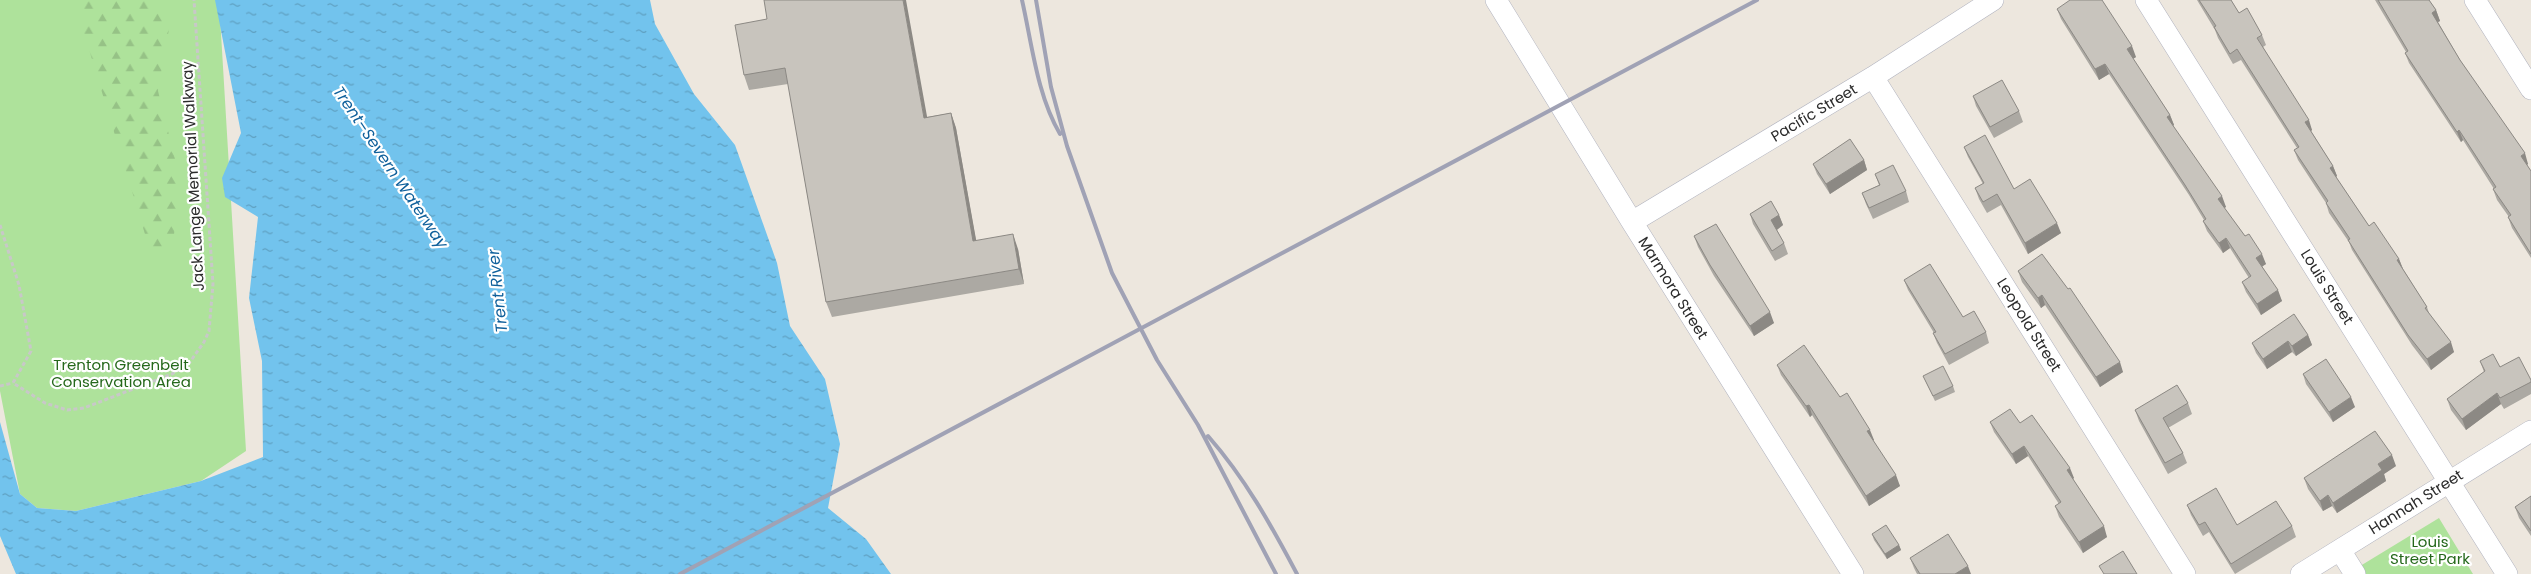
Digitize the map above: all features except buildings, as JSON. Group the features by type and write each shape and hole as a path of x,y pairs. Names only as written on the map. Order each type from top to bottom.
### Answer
{"street":[{"name":"Marmora Street","path":"1496,0 1852,574"},
{"name":"Pacific Street","path":"1632,222 1873,77 1993,0"},
{"name":"Louis Street","path":"2146,0 2507,574"},
{"path":"2475,0 2531,89"},
{"name":"Leopold Street","path":"1873,77 2185,574"},
{"name":"Hannah Street","path":"2302,574 2531,431"},
{"path":"2340,550 2355,574"}],"path":[{"name":"Jack Lange Memorial Walkway","path":"13,383 45,403 67,410 84,408 172,374 190,362 204,342 209,330 212,284 194,0"},
{"path":"0,225 19,285 31,351 13,383 1,385"}],"green space":[{"name":"Trenton Greenbelt Conservation Area","path":"0,0 219,0 246,451 201,481 76,511 37,508 20,494 0,391"},
{"path":"74,0 161,0 169,29 158,91 180,179 173,244 151,254"},
{"name":"Louis Street Park","path":"2439,518 2473,574 2347,574"}],"water":[{"path":"215,0 650,0 655,24 694,94 735,145 777,263 790,326 825,379 840,444 828,508 866,539 891,574 16,574 0,536 0,422 20,494 37,508 76,511 201,481 263,457 262,361 249,298 258,217 225,197 222,178 241,133"}],"railway":[{"path":"1022,0 1041,86 1052,119 1060,134"},
{"path":"1036,0 1051,87 1067,146 1112,273 1157,360 1198,425 1276,574"},
{"path":"680,574 1757,0"},
{"path":"1208,436 1246,485 1297,574"}],"water label":[{"name":"Trent–Severn Waterway","path":"391,167"},
{"name":"Trent River","path":"497,291"}]}
